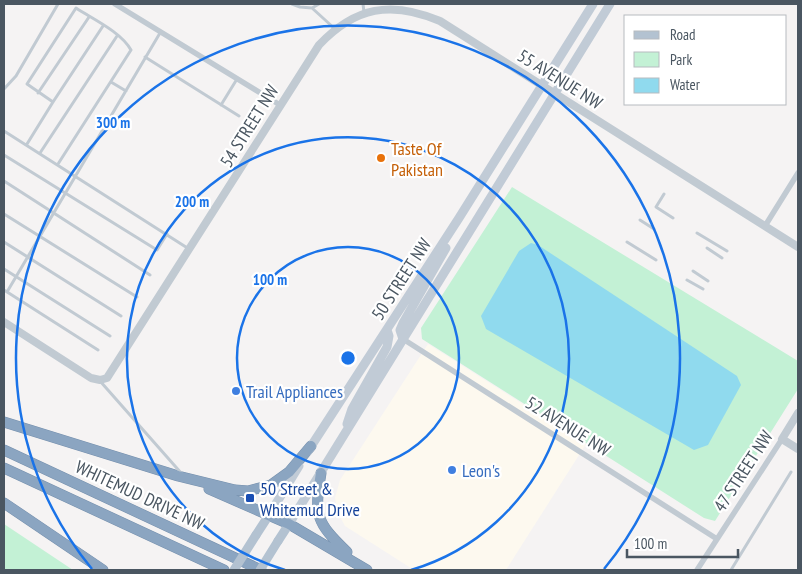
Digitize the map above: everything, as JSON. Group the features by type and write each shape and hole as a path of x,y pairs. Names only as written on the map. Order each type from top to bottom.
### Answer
{"highway":[{"path":"4,422 182,477 234,490 271,486 289,472 311,446"},
{"name":"WHITEMUD DRIVE NW","path":"4,450 260,570"},
{"name":"WHITEMUD DRIVE NW","path":"4,468 224,570"},
{"path":"321,473 317,508 320,521 326,531 364,568"},
{"path":"182,477 289,524 364,568"},
{"path":"4,503 103,570"}],"main road":[{"name":"50 STREET NW","path":"234,570 593,4"},
{"name":"50 STREET NW","path":"260,570 610,4"},
{"path":"403,339 400,330 403,323 439,264 459,218"},
{"path":"342,438 352,408 387,347 389,336 387,330"}],"street":[{"path":"115,4 280,106"},
{"name":"54 STREET NW","path":"102,380 116,367 319,46 335,30 364,13 374,10"},
{"name":"55 AVENUE NW","path":"374,10 405,10 422,13 440,21 798,247"},
{"path":"765,226 795,184 798,173"},
{"path":"4,322 91,378 102,380"},
{"name":"52 AVENUE NW","path":"403,339 717,539"},
{"name":"47 STREET NW","path":"697,570 798,413"},
{"path":"782,439 798,449"}],"lane":[{"path":"4,89 16,76 58,5 52,4"},
{"path":"292,4 312,8 319,4"},
{"path":"363,4 364,13"},
{"path":"53,102 27,84 76,8 126,42 131,50 58,164"},
{"path":"312,8 335,30"},
{"path":"38,93 89,17"},
{"path":"27,144 103,26"},
{"path":"98,350 5,291 28,258 75,175 161,32"},
{"path":"40,153 118,36"},
{"path":"145,57 239,116"},
{"path":"221,105 237,80"},
{"path":"111,82 126,91"},
{"path":"4,131 189,249"},
{"path":"4,154 157,250 167,234"},
{"path":"4,182 150,275"},
{"path":"664,194 656,207 673,218"},
{"path":"4,214 137,297"},
{"path":"640,220 654,229"},
{"path":"697,233 726,251"},
{"path":"4,242 121,316"},
{"path":"627,242 656,260"},
{"path":"707,248 722,258"},
{"path":"4,269 110,336"},
{"path":"693,271 708,280"},
{"path":"687,280 703,289"},
{"path":"102,380 182,477"},
{"path":"731,570 791,472"}],"shaded area":[{"path":"428,344 586,444 506,570 414,570 345,526 338,513 335,498 340,480"}],"green space":[{"path":"512,187 798,361 798,389 715,521 704,518 422,339 421,328"},
{"path":"4,524 73,570 4,570"}],"water":[{"path":"531,243 538,245 737,376 741,385 708,445 694,450 486,329 481,316 519,251"}],"place":[{"name":"Taste Of Pakistan","path":"381,158"},
{"name":"Trail Appliances","path":"236,391"},
{"name":"Leon's","path":"452,470"},
{"name":"50 Street & Whitemud Drive","path":"250,498"}]}
